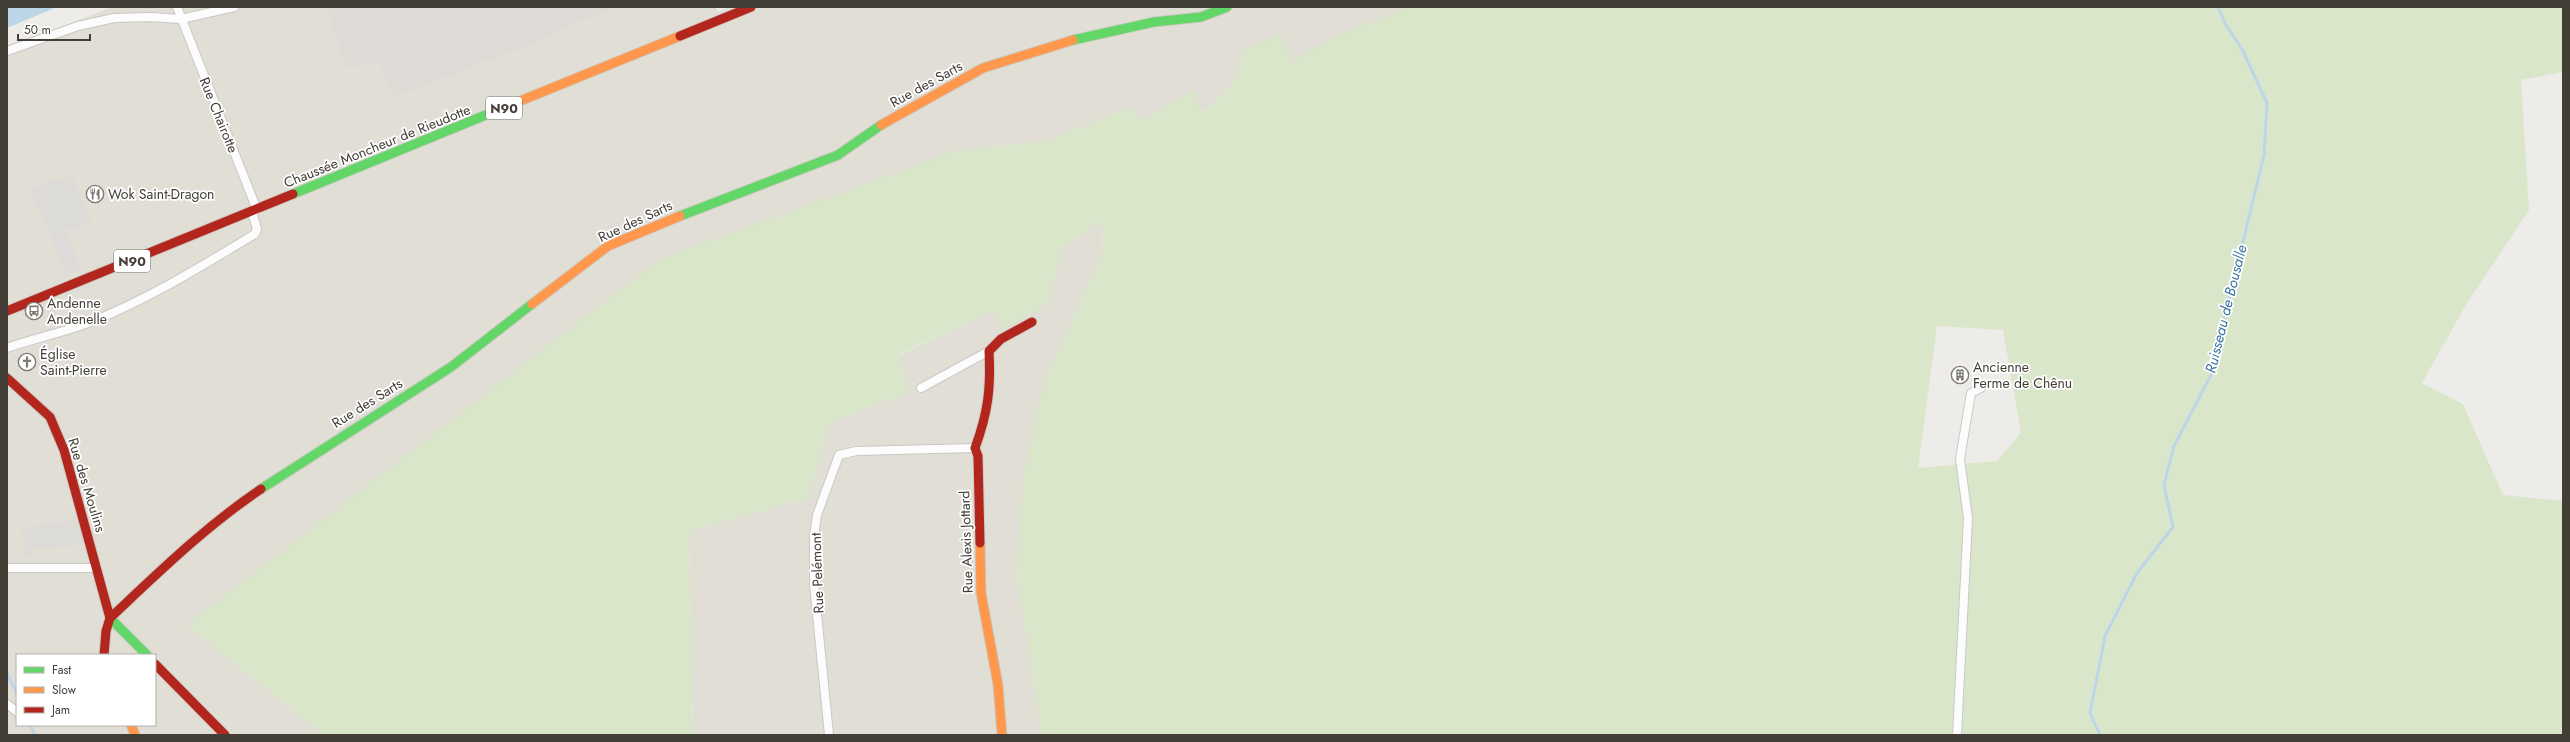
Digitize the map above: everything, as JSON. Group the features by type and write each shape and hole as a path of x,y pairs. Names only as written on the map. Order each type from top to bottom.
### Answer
{"street":[{"name":"Rue Chairotte","path":"7,348 88,323 132,303 209,262 255,234 257,229 255,211 177,7"},
{"path":"7,51 78,26 114,18 151,17 181,19 234,7"},
{"name":"Chaussée Moncheur de Rieudotte","path":"255,211 751,7"},
{"name":"Rue des Sarts","path":"110,618 174,558 236,506 302,461 451,367 608,246 706,205 838,155 893,117 983,68 1052,45 1154,22 1201,17 1227,7"},
{"name":"N90","path":"7,311 255,211"},
{"path":"921,388 989,351 1000,339 1032,322"},
{"path":"975,448 986,419 990,392 992,368 988,357 989,351"},
{"name":"Rue des Moulins","path":"7,378 50,418 64,450 98,568 110,618"},
{"path":"1957,735 1968,518 1960,459 1971,393 1981,388"},
{"name":"Rue Pelémont","path":"829,735 814,584 814,536 817,515 839,455 856,451 975,448"},
{"name":"Rue Alexis Jottard","path":"975,448 978,456 981,593 998,685 1002,735"},
{"path":"7,568 98,568"},
{"path":"104,654 106,631 110,618 146,654"},
{"path":"156,665 225,735"},
{"path":"7,704 16,711"}],"shaded area":[{"path":"112,7 325,7 345,68 379,64 395,98 520,49 616,7 715,7 718,12 730,7 1416,7 1293,63 1245,49 1231,86 1201,114 1194,90 1145,121 1126,108 1049,141 955,151 187,625 324,735 7,735 7,48"},
{"path":"325,7 616,7 520,49 395,98 379,64 345,68"},
{"path":"72,175 91,223 65,231 82,270 67,275 30,188"},
{"path":"1103,220 1102,255 1043,384 1017,573 1042,735 693,735 689,531 808,498 829,423 909,392 898,356 991,311 1049,303 1062,248"},
{"path":"76,519 84,544 32,549 32,558 25,558 22,529"}],"green space":[{"path":"1407,7 2563,7 2563,72 2521,80 2529,210 2467,303 2422,383 2463,404 2503,495 2563,501 2563,735 1042,735 1017,573 1024,472 1043,384 1102,255 1103,220 1062,248 1049,303 1003,329 991,311 898,355 909,392 829,423 808,498 689,531 693,735 324,735 187,625 660,259 955,151 1049,141 1126,108 1145,121 1194,90 1202,114 1231,86 1245,49 1281,34 1293,62 1329,40","holes":["1937,326 2003,330 2021,433 1997,461 1918,468"]}],"water":[{"path":"7,7 57,7 7,28"}],"waterway":[{"name":"Ruisseau de Bousalle","path":"2100,735 2090,713 2105,636 2137,573 2173,527 2164,485 2174,446 2211,375 2264,155 2267,103 2242,49 2227,27 2218,7"},
{"path":"7,673 16,692"},
{"path":"30,726 35,735"}],"traffic: fast":[{"path":"1073,40 1154,22 1201,17 1227,7"},
{"path":"293,194 498,110"},
{"path":"680,216 838,155 881,125"},
{"path":"261,489 451,367 532,304"},
{"path":"110,618 146,654"}],"traffic: slow":[{"path":"498,110 680,36"},
{"path":"881,125 983,68 1073,40"},
{"path":"532,304 608,246 680,216"},
{"path":"980,543 981,593 998,685 1002,735"},
{"path":"131,726 135,735"}],"traffic: jam":[{"path":"680,36 751,7"},
{"path":"7,311 293,194"},
{"path":"980,543 978,456 975,448 986,412 988,400 989,351 1001,339 1032,322"},
{"path":"7,378 50,417 64,450 110,618"},
{"path":"104,654 106,631 110,618 164,567 202,534 261,489"},
{"path":"156,665 225,735"}],"place":[{"name":"Wok Saint-Dragon","path":"95,194"},
{"name":"Andenne Andenelle","path":"34,311"},
{"name":"Église Saint-Pierre","path":"27,362"},
{"name":"Ancienne Ferme de Chênu","path":"1960,375"}]}
